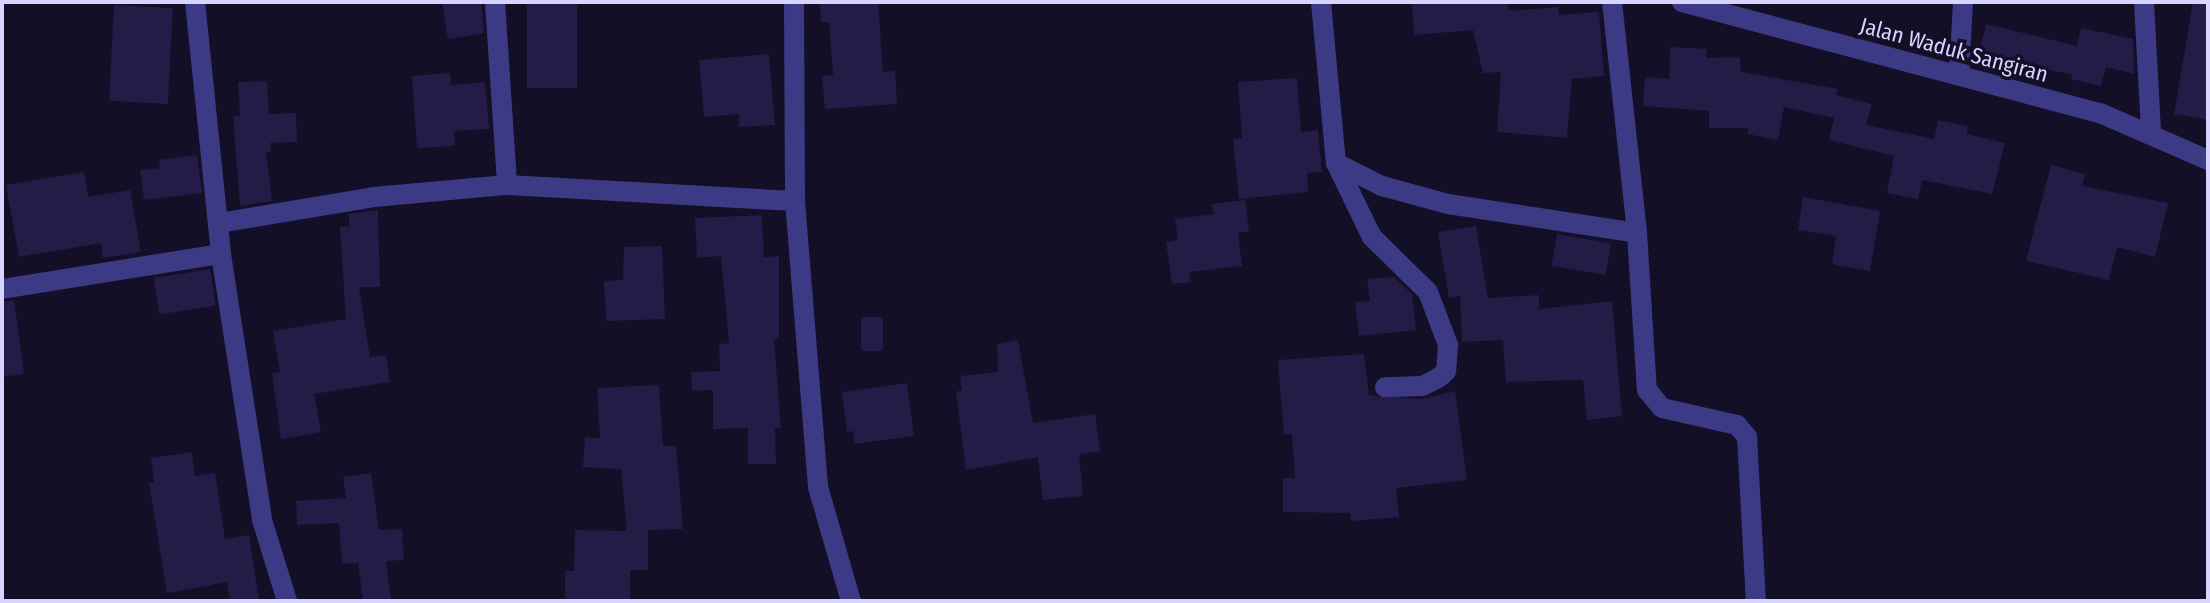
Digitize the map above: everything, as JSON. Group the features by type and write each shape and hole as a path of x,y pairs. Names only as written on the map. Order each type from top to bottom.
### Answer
{"street":[{"path":"195,2 221,254 262,520 287,601"},
{"path":"495,2 507,185"},
{"path":"794,2 795,201 818,487 851,601"},
{"path":"1321,2 1336,163 1372,237 1428,292 1448,345 1446,371 1440,377 1422,386 1385,387"},
{"path":"1612,2 1637,233 1647,390 1675,414 1737,425 1752,451 1756,601"},
{"name":"Jalan Waduk Sangiran","path":"1682,2 2100,113 2208,160"},
{"path":"1959,76 1963,2"},
{"path":"2144,2 2151,133"},
{"path":"1336,163 1382,186 1448,204 1637,233"},
{"path":"219,223 374,197 507,185 795,201"},
{"path":"2,289 221,254"}],"building":[{"path":"442,2 481,2 484,33 448,39"},
{"path":"527,2 577,2 577,88 527,88"},
{"path":"820,2 878,2 883,72 895,71 897,104 825,109 822,76 833,75 829,22 821,22"},
{"path":"1412,2 1508,2 1509,11 1558,7 1559,15 1599,12 1604,76 1572,79 1567,138 1497,132 1501,72 1483,73 1473,30 1414,35"},
{"path":"2193,2 2208,2 2208,120 2174,114"},
{"path":"114,5 173,8 168,104 109,101"},
{"path":"1986,24 2077,46 2081,28 2133,39 2134,74 2106,67 2101,86 2071,79 2072,74 1978,59"},
{"path":"1670,47 1707,49 1706,58 1740,57 1741,72 1838,89 1836,95 1872,104 1866,125 1934,139 1938,120 1968,126 1967,134 2005,143 1992,194 1922,180 1918,199 1887,193 1894,156 1829,140 1834,118 1784,107 1778,140 1747,134 1748,128 1709,128 1709,111 1643,106 1645,77 1669,79"},
{"path":"769,54 775,125 739,127 739,114 704,117 699,60"},
{"path":"450,73 451,85 485,82 489,129 454,131 455,146 417,148 412,76"},
{"path":"1297,78 1301,132 1318,130 1322,172 1307,173 1308,192 1239,199 1233,139 1242,138 1238,82"},
{"path":"267,81 269,114 296,113 297,142 270,143 271,152 266,152 272,201 240,206 233,116 240,115 238,82"},
{"path":"197,155 202,193 144,200 140,170 160,168 159,160"},
{"path":"2051,165 2085,174 2082,186 2168,203 2155,257 2117,247 2109,280 2026,261"},
{"path":"84,172 88,197 130,190 141,252 103,258 101,243 19,257 6,185"},
{"path":"1803,197 1880,211 1870,271 1832,264 1836,236 1798,230"},
{"path":"1245,200 1249,231 1238,233 1242,266 1189,272 1191,282 1172,284 1166,242 1178,240 1175,219 1214,214 1212,204"},
{"path":"378,210 380,287 359,287 370,357 386,355 390,382 314,394 321,432 281,439 272,373 280,372 273,331 346,319 340,227 349,227 349,214"},
{"path":"762,215 764,257 779,256 779,339 774,339 781,428 775,428 776,464 748,464 748,428 713,429 713,390 692,391 691,372 720,371 719,344 729,343 721,256 697,258 695,218"},
{"path":"1476,226 1488,298 1539,295 1539,309 1612,301 1622,416 1587,420 1583,380 1506,382 1503,340 1462,342 1460,296 1449,298 1438,232"},
{"path":"1557,234 1611,244 1606,275 1551,266"},
{"path":"662,246 665,319 606,321 604,281 623,280 624,247"},
{"path":"210,269 216,306 159,314 154,278"},
{"path":"1394,277 1412,294 1416,330 1359,336 1355,302 1370,301 1367,279"},
{"path":"14,300 24,374 2,377 2,302"},
{"path":"861,317 883,317 883,351 861,351"},
{"path":"1018,340 1033,423 1095,414 1100,451 1079,454 1083,496 1043,500 1038,457 966,470 956,392 962,390 960,376 998,372 997,344"},
{"path":"1364,354 1369,395 1422,399 1455,391 1467,480 1396,488 1399,517 1351,521 1350,513 1283,512 1283,478 1295,478 1292,434 1284,435 1278,360"},
{"path":"907,383 914,436 854,444 853,431 847,432 842,392"},
{"path":"659,385 663,446 676,446 683,529 648,530 648,570 630,570 630,601 565,601 565,571 574,571 575,530 627,531 621,469 583,467 585,437 600,438 597,388"},
{"path":"192,452 195,476 215,473 225,539 249,535 259,601 230,601 227,582 167,593 149,483 154,482 151,458"},
{"path":"371,473 379,530 402,529 404,560 386,561 391,601 363,601 358,563 342,564 339,523 297,525 296,501 346,498 343,477"}]}
